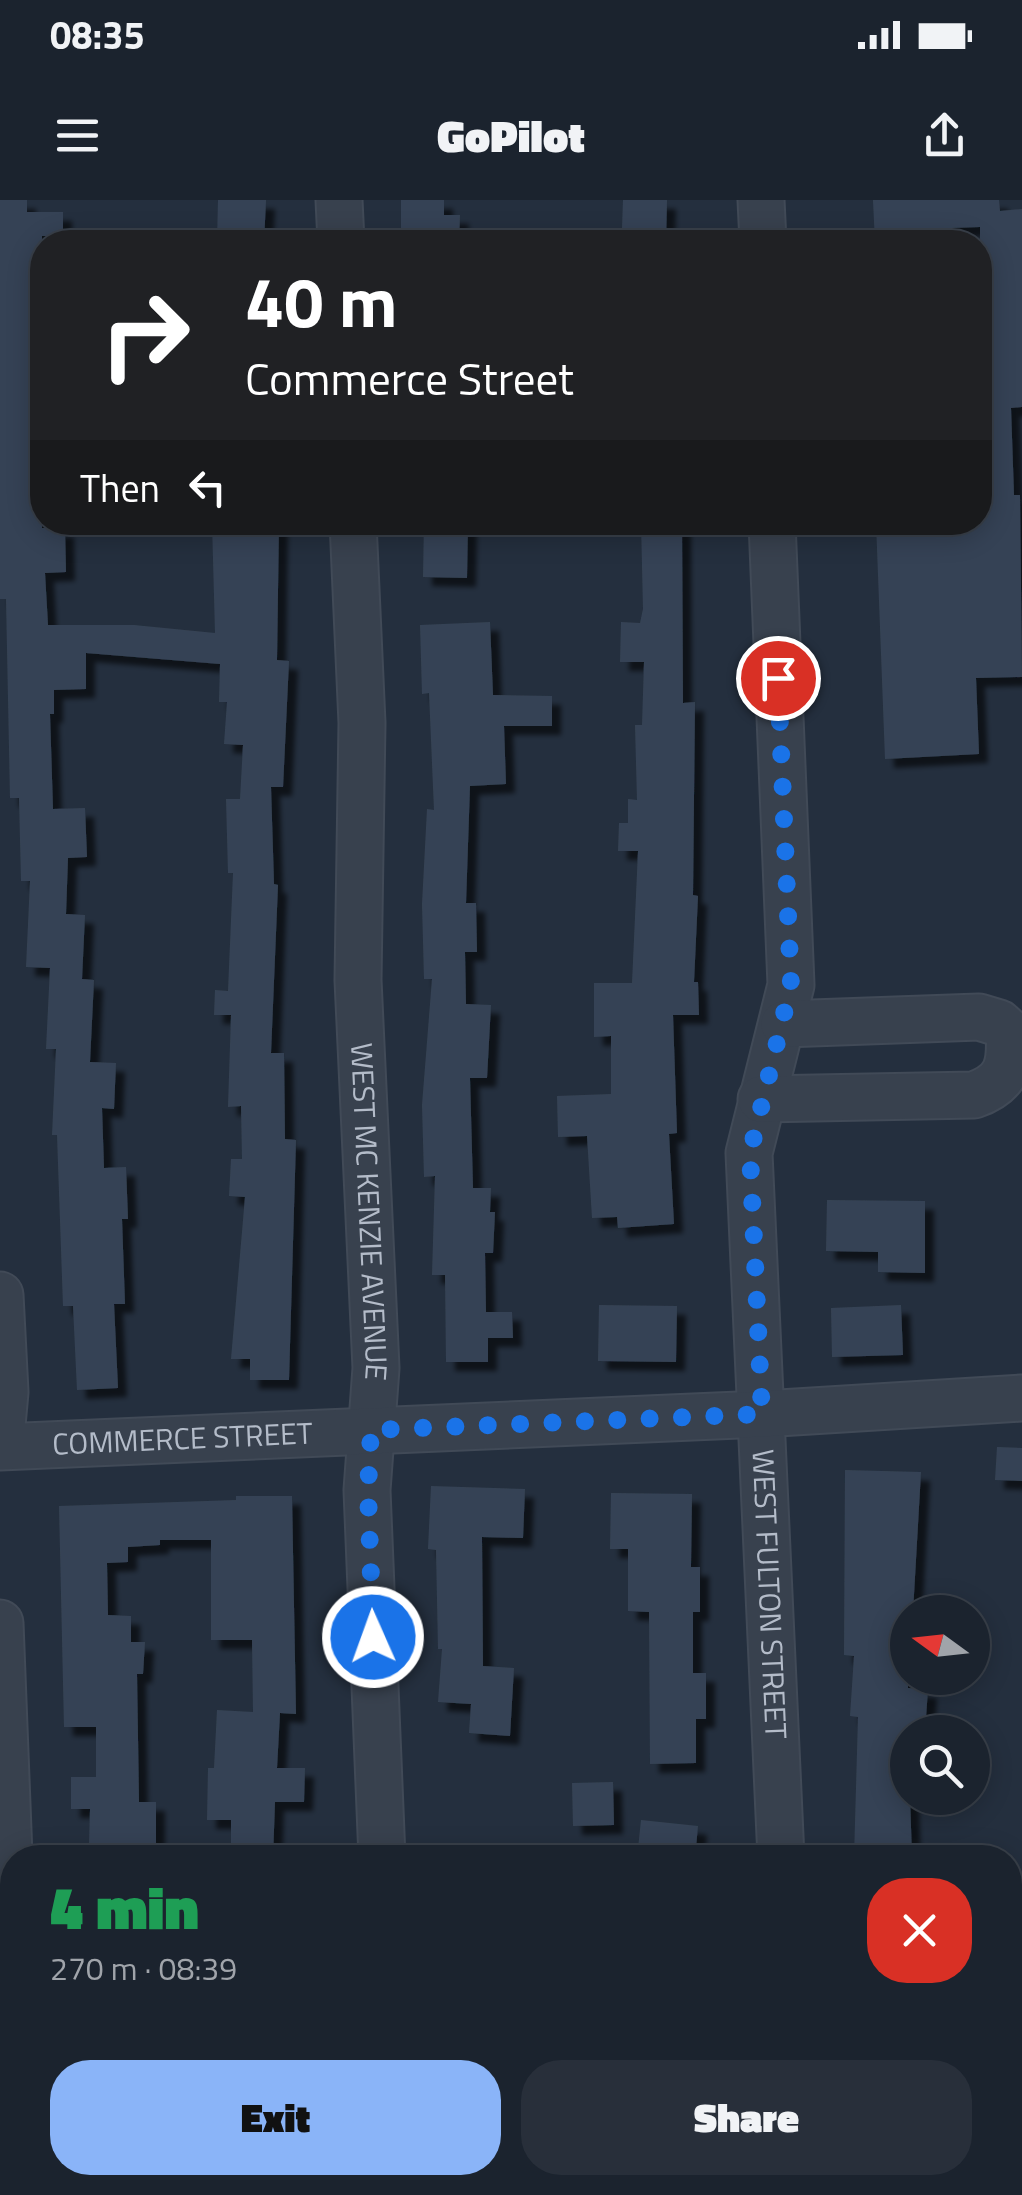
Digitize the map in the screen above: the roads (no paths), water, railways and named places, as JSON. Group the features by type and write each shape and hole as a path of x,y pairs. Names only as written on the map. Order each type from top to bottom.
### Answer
{"street":[{"path":"339,200 340,230"},
{"path":"761,200 762,230"},
{"name":"WEST MC KENZIE AVENUE","path":"354,535 362,760 356,886 358,980 376,1368 368,1490 382,1845"},
{"name":"WEST FULTON STREET","path":"772,535 791,985 750,1153 780,1845"},
{"path":"761,1099 974,1094 996,1086 1006,1076 1010,1060 1009,1032 999,1023 980,1017 784,1024"},
{"path":"0,1295 5,1392 0,1447"},
{"name":"COMMERCE STREET","path":"0,1447 762,1414 1022,1398"},
{"path":"0,1623 9,1845"}]}
